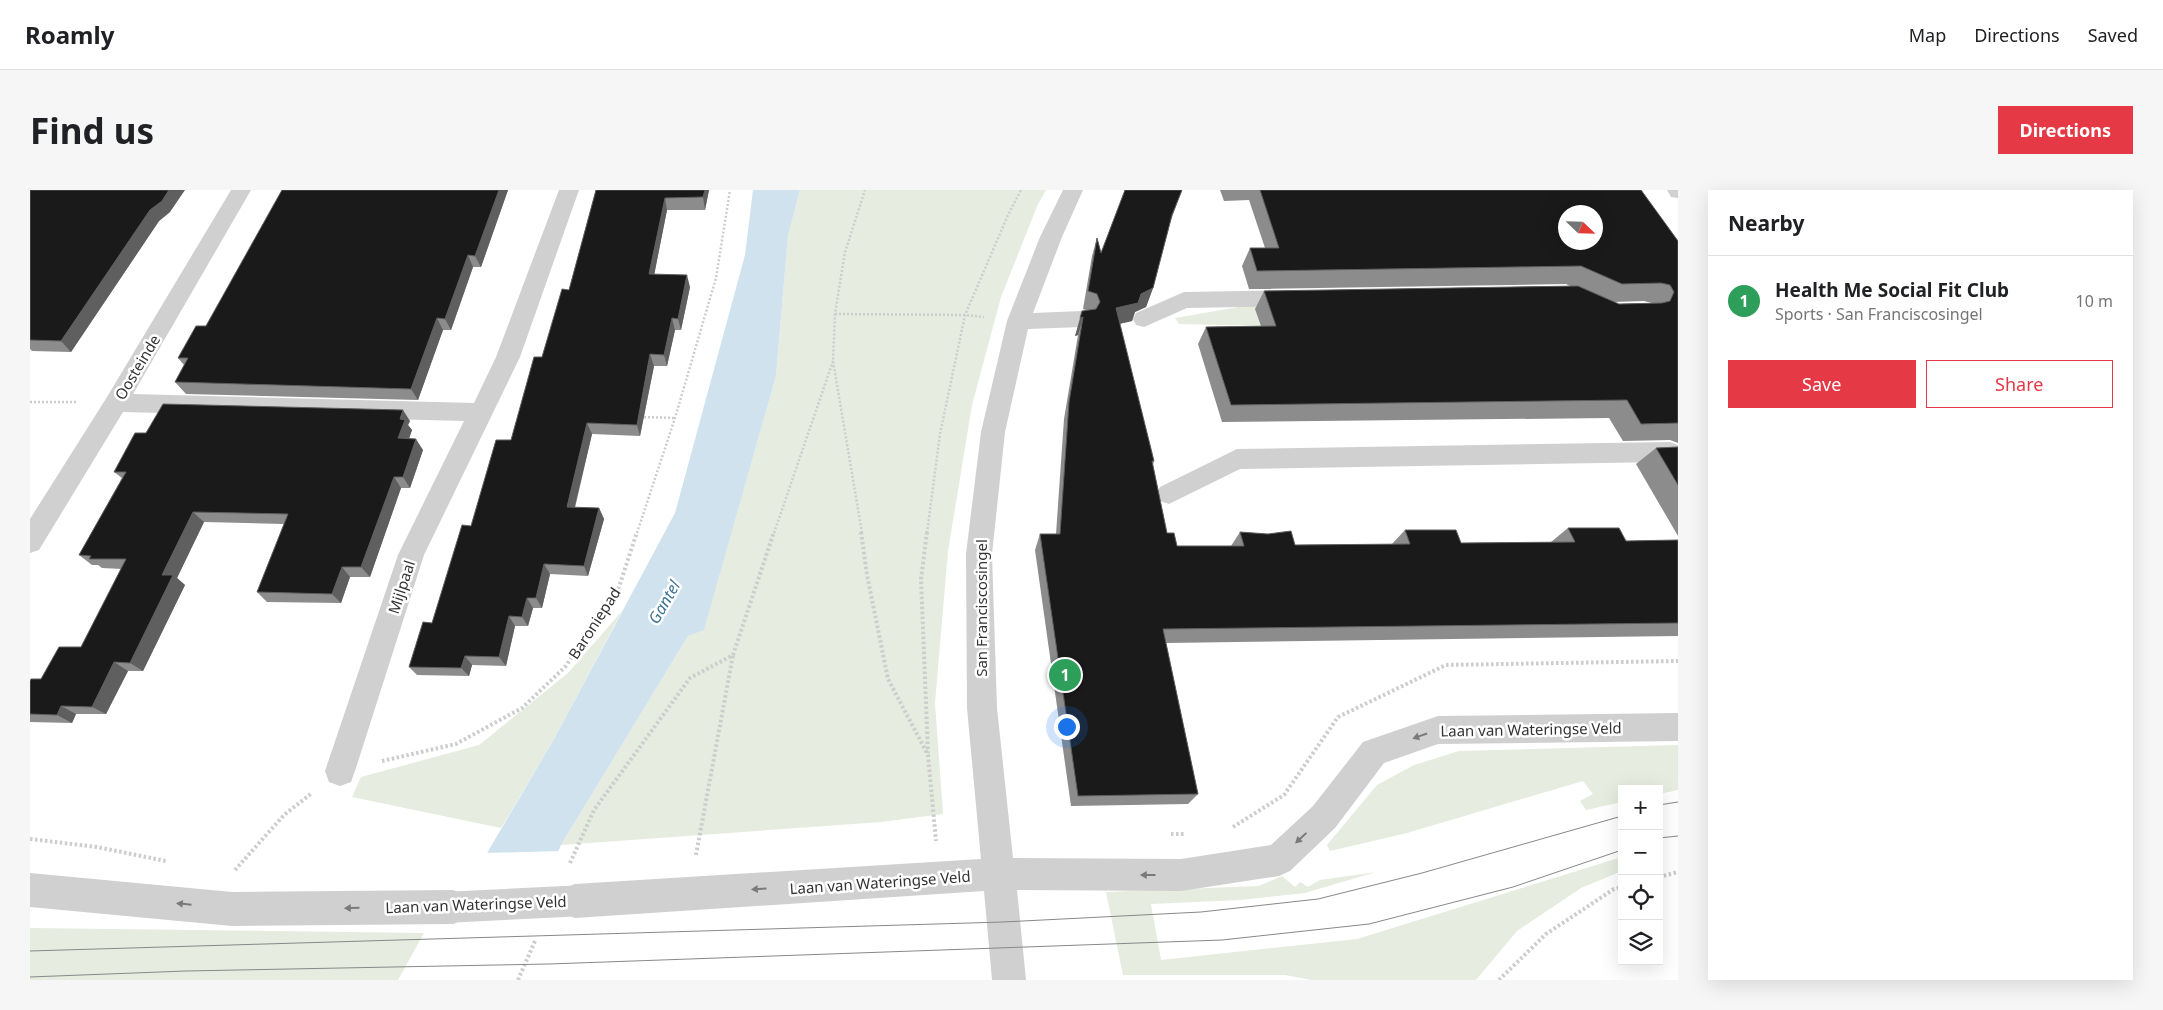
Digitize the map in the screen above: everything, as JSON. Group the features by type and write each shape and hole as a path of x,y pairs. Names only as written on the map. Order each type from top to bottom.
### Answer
{"street":[{"name":"Oosteinde","path":"30,542 116,403 241,190"},
{"name":"Mijlpaal","path":"340,771 411,555 508,357 569,190"},
{"name":"San Franciscosingel","path":"1010,980 982,708 979,554 993,432 1018,321 1051,237 1074,190"},
{"path":"1144,319 1184,300 1321,298"},
{"path":"1018,321 1082,320"},
{"path":"116,403 482,412"},
{"path":"1169,494 1237,459 1670,452 1678,465"},
{"name":"Laan van Wateringse Veld","path":"30,890 232,909 454,907 570,887 998,874 1181,875 1279,860 1324,817 1374,752 1438,730 1678,727"}],"path":[{"name":"Baroniepad","path":"232,874 284,816 340,771 456,744 522,708 565,667 617,593 675,418 716,278 730,190"},
{"path":"865,190 845,252 835,314 833,361 867,575 888,679 928,755"},
{"path":"936,844 928,755 921,579 940,434 965,315 1008,214 1022,190"},
{"path":"835,314 965,315"},
{"path":"694,863 733,654 800,453 833,361"},
{"path":"30,402 116,403"},
{"path":"636,417 675,418"},
{"path":"570,887 594,810 690,678 733,654"},
{"path":"1224,832 1284,795 1338,717 1446,665 1678,661"},
{"path":"1167,834 1186,834"},
{"path":"1663,876 1678,872"},
{"path":"1499,980 1546,934 1618,888"},
{"path":"518,980 538,935"}],"shaded area":[{"path":"800,190 1046,190 1038,204 1001,297 972,405 948,551 935,703 943,814 881,822 561,845 688,636 704,629 776,376 788,234"},
{"path":"1256,304 1299,327 1179,324 1175,318"},
{"path":"622,611 554,739 501,828 352,797 361,777 479,745 568,673"},
{"path":"1678,745 1678,790 1663,793 1663,785 1618,785 1618,803 1586,810 1580,801 1593,794 1583,781 1407,833 1330,851 1327,845 1377,785 1414,765 1459,751"},
{"path":"1618,858 1618,873 1581,888 1517,931 1476,980 1312,980 1285,975 1123,975 1106,892 1259,886 1282,876 1295,887 1300,882 1308,887 1320,880 1376,872 1305,893 1240,900 1151,904 1161,960 1357,939"},
{"path":"30,928 424,933 398,980 30,980"}],"water":[{"name":"Gantel","path":"753,190 800,190 788,235 776,376 704,630 688,636 561,845 502,980 417,980 490,848 554,739 675,513 745,255"}],"pier":[{"path":"561,851 505,980 415,980 484,853"}],"building":[{"path":"30,190 169,190 162,201 150,210 61,341 30,340"},
{"path":"282,190 499,190 475,256 468,255 445,319 437,318 411,389 175,382 188,358 178,358 196,326 206,326"},
{"path":"596,190 705,190 703,197 665,198 649,274 687,275 678,319 672,318 664,355 650,354 637,425 587,423 567,507 599,508 584,566 544,564 536,598 527,598 522,617 509,616 499,657 465,656 461,668 409,667 423,622 432,623 462,525 471,526 496,440 511,440 534,357 542,357 562,289 569,290"},
{"path":"1125,190 1182,190 1172,215 1153,288 1141,294 1138,303 1116,308 1154,461 1152,461 1167,533 1174,533 1177,546 1244,546 1240,532 1268,534 1291,531 1295,545 1410,544 1405,530 1456,530 1461,543 1575,542 1568,528 1619,528 1626,541 1678,540 1678,623 1163,629 1198,794 1078,796 1040,534 1060,534 1069,402 1083,317 1080,318 1082,311 1096,309 1100,302 1097,294 1088,291 1097,238 1101,253"},
{"path":"1260,190 1641,190 1678,241 1678,423 1641,424 1627,400 1231,405 1206,327 1276,326 1264,291 1578,286 1619,304 1662,303 1670,301 1674,292 1670,285 1661,283 1622,284 1581,266 1257,271 1250,248 1279,248"},
{"path":"163,404 403,410 400,419 405,420 398,438 416,439 403,477 394,477 361,567 342,567 332,594 257,592 288,514 193,512 162,575 173,575 130,663 114,662 92,707 61,706 57,715 30,714 31,679 41,679 59,647 81,647 126,559 89,559 91,556 79,555 126,472 114,472 135,433 146,433"},
{"path":"1678,447 1678,485 1656,448"}],"tram line":[{"path":"1663,804 1678,802"},
{"path":"30,951 1003,922 1201,912 1318,899 1422,873 1618,817"},
{"path":"1663,838 1678,836"},
{"path":"30,977 186,971 549,964 1222,940 1369,924 1513,887 1618,851"}],"place":[{"name":"Health Me Social Fit Club","path":"1065,675"}]}
